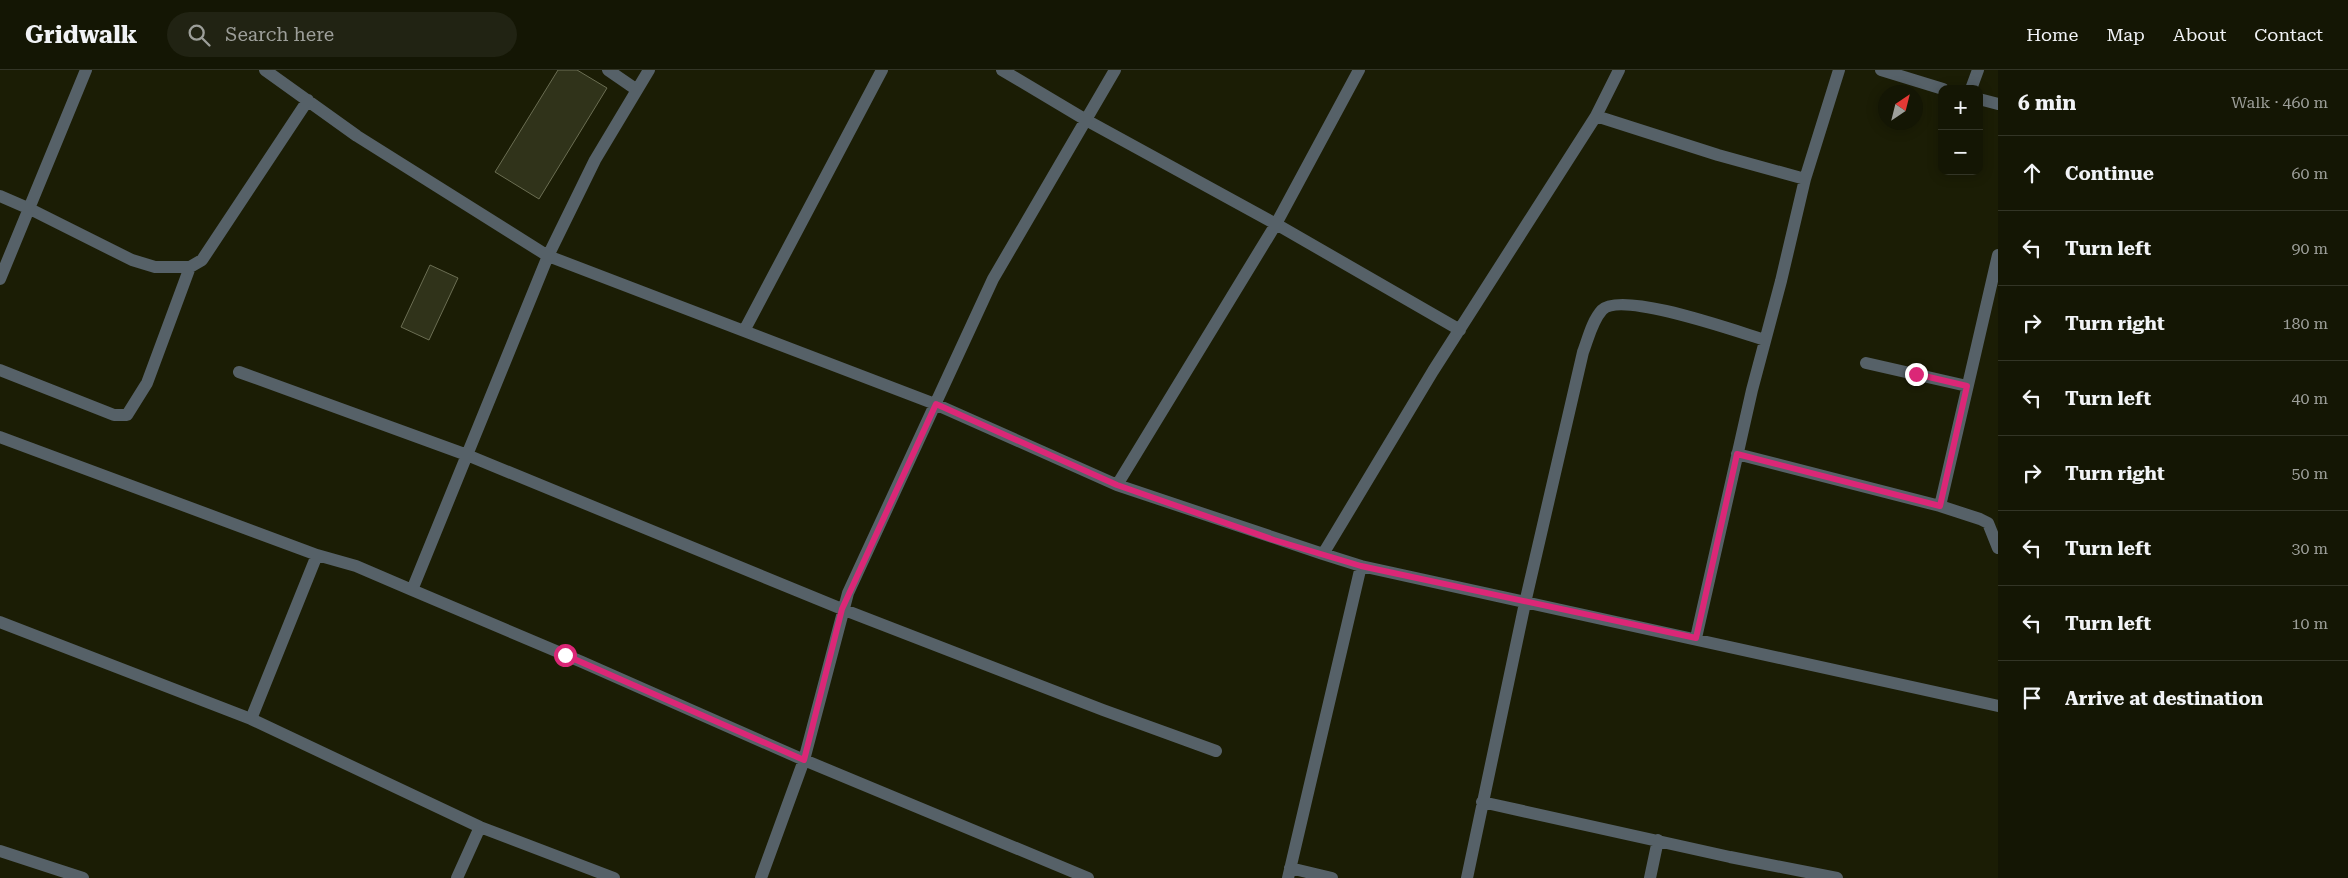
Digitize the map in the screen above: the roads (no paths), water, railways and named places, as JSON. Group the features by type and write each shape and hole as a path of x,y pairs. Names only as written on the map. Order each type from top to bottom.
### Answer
{"street":[{"path":"0,278 86,70"},
{"path":"265,70 356,136 548,256 936,404 1117,485 1361,566 1525,603 1696,638 1998,706"},
{"path":"608,70 637,90"},
{"path":"412,590 548,256 596,160 649,70"},
{"path":"744,331 882,70"},
{"path":"1002,70 1086,120 1276,224 1460,330"},
{"path":"761,878 804,760 842,609 993,279 1115,70"},
{"path":"1117,485 1276,224 1359,70"},
{"path":"1323,554 1460,330 1596,116 1619,70"},
{"path":"1696,638 1737,454 1765,340 1782,281 1805,178 1839,70"},
{"path":"1881,70 1938,87"},
{"path":"1972,85 1978,70"},
{"path":"0,196 132,260 155,267 190,267 202,260 308,100"},
{"path":"1983,100 1998,104"},
{"path":"1596,116 1718,156 1805,178"},
{"path":"1940,506 1998,255"},
{"path":"0,370 114,415 128,415 147,383 190,267"},
{"path":"1467,878 1525,603 1583,352 1602,309 1614,304 1654,308 1765,340"},
{"path":"1866,363 1967,386"},
{"path":"239,372 467,455 842,609 1103,710 1216,751"},
{"path":"0,437 317,555 356,566 582,662 804,760 1088,878"},
{"path":"1737,454 1940,506 1988,523 1998,548"},
{"path":"251,719 317,555"},
{"path":"1332,878 1289,873 1361,566"},
{"path":"0,622 251,719 480,827 614,878"},
{"path":"1482,802 1730,857 1837,878"},
{"path":"457,878 480,827"},
{"path":"1650,878 1658,840"},
{"path":"0,851 84,878"}]}
